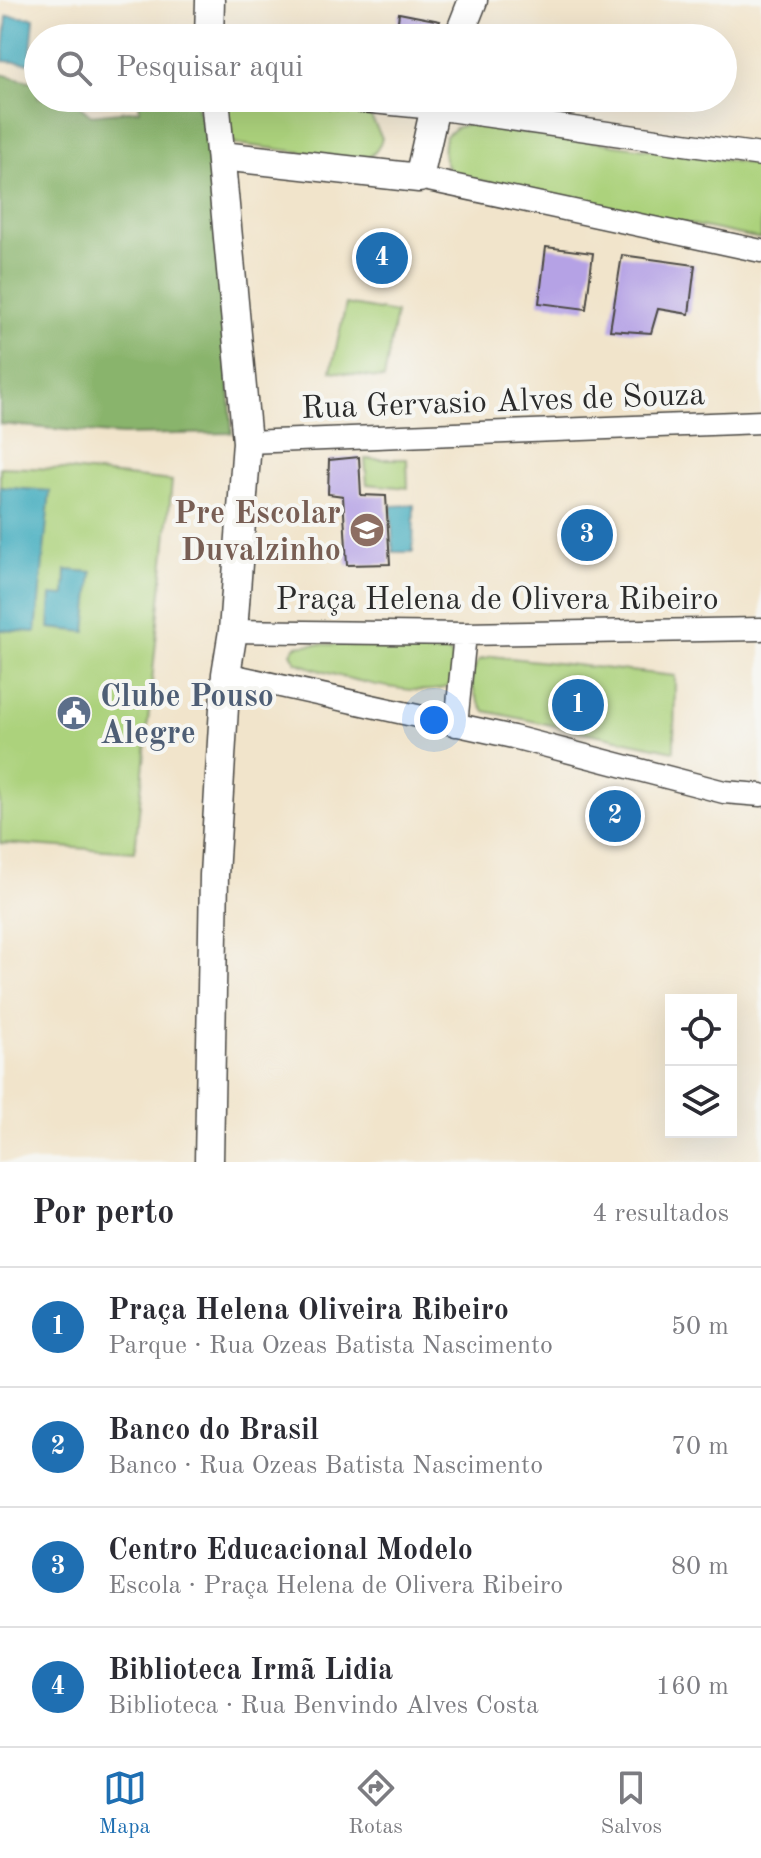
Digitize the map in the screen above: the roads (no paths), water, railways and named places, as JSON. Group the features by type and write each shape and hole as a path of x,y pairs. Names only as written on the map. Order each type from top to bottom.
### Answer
{"street":[{"path":"209,24 210,0"},
{"path":"464,24 473,0"},
{"path":"209,1162 214,875 226,674 233,631 247,442 217,112"},
{"path":"419,178 433,112"},
{"path":"491,112 761,155"},
{"path":"222,156 419,178 761,251"},
{"name":"Rua Gervasio Alves de Souza","path":"247,442 761,422"},
{"name":"Praça Helena de Olivera Ribeiro","path":"233,631 465,634 761,629"},
{"path":"456,725 465,634"},
{"path":"226,674 513,737 724,792 761,795"}],"water":[{"path":"7,16 34,18 33,24 24,24 24,63 3,61"},
{"path":"0,487 50,491 36,632 0,630"},
{"path":"414,505 413,552 393,552 391,506"},
{"path":"66,570 92,572 86,632 49,628 51,595 65,596"}],"place":[{"name":"Biblioteca Irmã Lidia","path":"382,258"},
{"name":"Pre Escolar Duvalzinho","path":"367,530"},
{"name":"Centro Educacional Modelo","path":"587,535"},
{"name":"Praça Helena Oliveira Ribeiro","path":"578,705"},
{"name":"Clube Pouso Alegre","path":"74,713"},
{"name":"Banco do Brasil","path":"615,816"}]}
